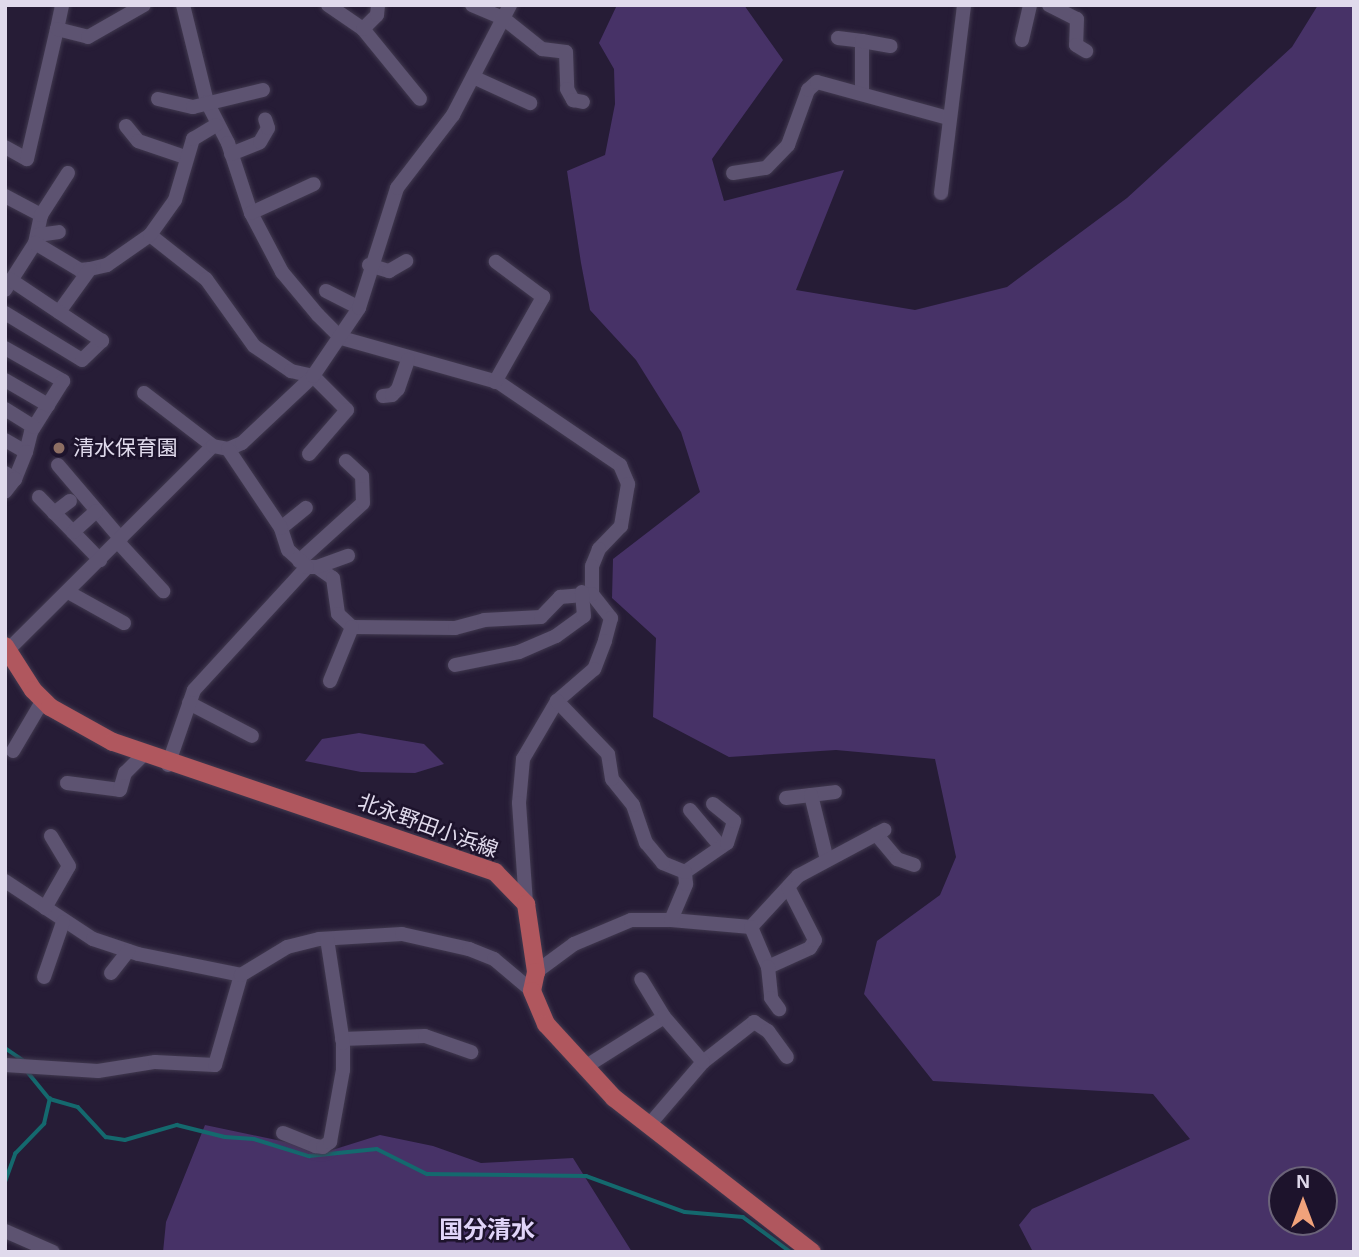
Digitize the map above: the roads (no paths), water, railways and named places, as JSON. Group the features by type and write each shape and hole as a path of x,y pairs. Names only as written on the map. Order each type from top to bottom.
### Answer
{"main road":[{"name":"北永野田小浜線","path":"8,647 43,700 59,715 169,765 482,866 514,888 526,904"},
{"path":"526,904 536,972 532,990 541,1018 585,1067 649,1125 804,1249"}],"street":[{"path":"5,147 27,159 61,5"},
{"path":"57,29 88,37 144,5"},
{"path":"183,5 207,102 231,154 251,213 282,272 341,338 408,360 495,382 620,465 628,484 621,526 598,549 592,566 584,616 556,636 519,652 455,665"},
{"path":"328,5 363,29 420,99"},
{"path":"363,29 377,15 378,5"},
{"path":"472,5 506,11 541,50 566,52 567,89 573,100 583,102"},
{"path":"941,193 948,118 964,5"},
{"path":"1022,40 1030,5"},
{"path":"1049,5 1077,19 1076,45 1086,51"},
{"path":"8,647 220,447 242,443 313,376 359,308 369,265 397,188 453,115 506,11"},
{"path":"838,38 891,46"},
{"path":"862,41 862,91"},
{"path":"473,77 530,103"},
{"path":"733,173 766,168 788,145 808,90 817,82 862,91 948,118"},
{"path":"158,99 193,107 262,90"},
{"path":"231,154 260,142 268,128 265,119"},
{"path":"37,239 80,270 107,264 150,235 175,200 185,158 193,139 216,125"},
{"path":"126,126 138,141 185,158"},
{"path":"5,313 82,360 102,341 59,312 8,285 37,239 41,215 68,173"},
{"path":"251,213 314,184"},
{"path":"5,197 41,215"},
{"path":"37,239 60,232"},
{"path":"150,235 206,279 254,346 291,371 313,376 347,410 309,454"},
{"path":"369,265 389,271 406,261"},
{"path":"495,382 543,297 496,262"},
{"path":"59,312 90,269"},
{"path":"326,291 359,308"},
{"path":"5,348 63,381 34,427 26,452 10,476 5,492"},
{"path":"383,396 392,395 398,389 408,360"},
{"path":"5,380 48,405"},
{"path":"144,393 220,447 281,528 288,550 307,565 333,578 338,614 352,627 455,628 484,620 541,617 560,597 587,592"},
{"path":"5,409 34,427"},
{"path":"5,440 26,452"},
{"path":"169,765 189,703 202,680 363,503 362,477 346,461"},
{"path":"58,465 163,591"},
{"path":"39,497 100,560"},
{"path":"54,513 70,501"},
{"path":"281,528 306,508"},
{"path":"73,532 96,511"},
{"path":"307,565 348,556"},
{"path":"68,592 124,623"},
{"path":"526,904 519,803 523,759 557,701 594,669 605,641 611,618 587,592"},
{"path":"330,681 352,627"},
{"path":"13,751 43,700"},
{"path":"557,701 608,754 612,779 633,806 646,843 663,863 685,872"},
{"path":"189,703 252,736"},
{"path":"67,783 120,790 125,773 142,755"},
{"path":"786,798 835,792"},
{"path":"811,795 827,860"},
{"path":"685,872 721,847 734,821 713,804"},
{"path":"690,810 721,847"},
{"path":"751,927 788,887 827,860 880,832 897,859 914,865"},
{"path":"45,908 69,866 51,836"},
{"path":"671,920 684,893 685,872"},
{"path":"6,884 93,939 128,951 241,975"},
{"path":"768,967 810,948 815,940 788,887"},
{"path":"536,972 574,944 631,920 671,920 751,927"},
{"path":"44,977 63,922"},
{"path":"751,927 768,967 771,998 779,1009"},
{"path":"12,1066 98,1071 155,1062 215,1065 241,975 286,947 327,939 402,934 469,949 494,959 532,990"},
{"path":"283,1133 315,1146 323,1147 330,1142 343,1070 342,1039 327,939"},
{"path":"111,973 128,951"},
{"path":"641,979 664,1017 703,1062"},
{"path":"585,1067 664,1017"},
{"path":"649,1125 703,1062 754,1022 768,1031 786,1057"},
{"path":"342,1039 425,1036 471,1052"},
{"path":"5,1231 53,1252"}],"waterway":[{"path":"5,1048 24,1061"},
{"path":"27,1071 50,1099 78,1107 106,1137 125,1140 177,1125 225,1137 254,1139 309,1156 377,1149 427,1174 586,1176 685,1212 743,1217 791,1252"},
{"path":"5,1182 15,1154 44,1124 50,1099"}],"place":[{"name":"清水保育園","path":"59,448"}],"district":[{"name":"国分清水","path":"487,1230"}]}
